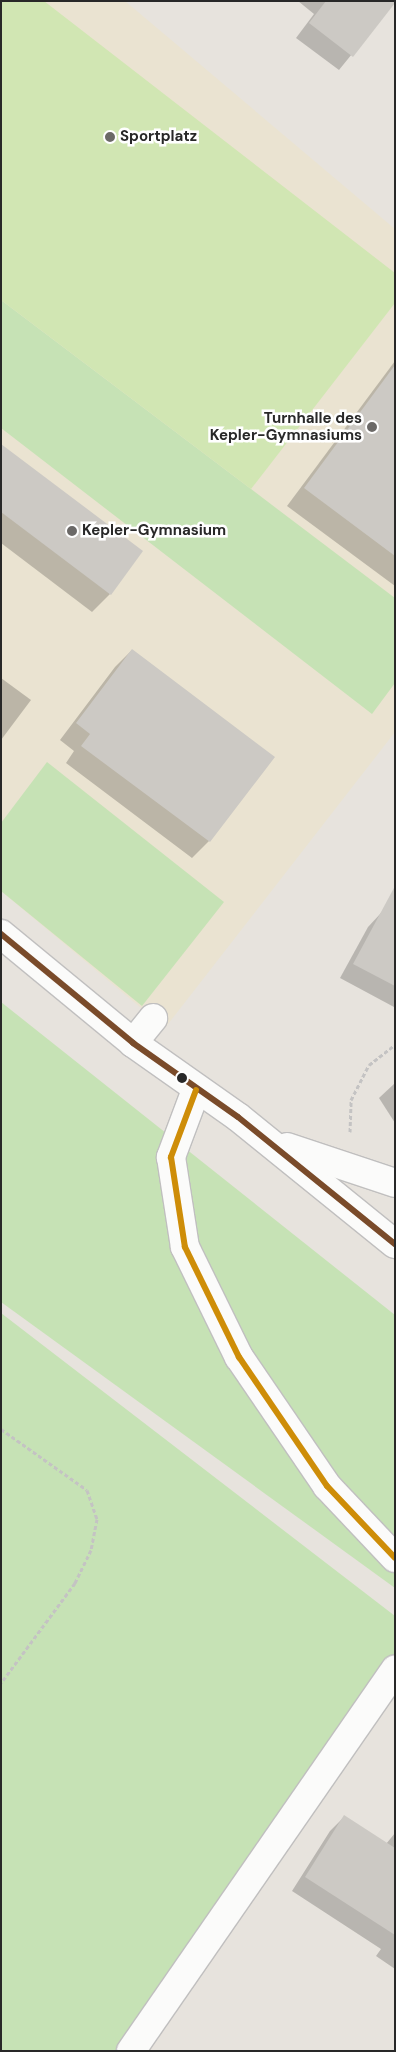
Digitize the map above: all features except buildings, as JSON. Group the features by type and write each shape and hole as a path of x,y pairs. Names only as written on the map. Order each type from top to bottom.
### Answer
{"street":[{"path":"1,934 133,1043 196,1090 270,1139 311,1157 384,1180"},
{"path":"133,1043 153,1018"},
{"path":"196,1090 171,1157 185,1247 239,1357 327,1486 395,1558"},
{"path":"238,1117 395,1244"},
{"path":"131,2051 395,1670"}],"path":[{"path":"384,1180 350,1133 350,1100 369,1065 395,1045"},
{"path":"1,1428 87,1490 97,1519 90,1550 75,1583 1,1683"}],"shaded area":[{"path":"1,1 125,1 395,229 395,732 165,1028 1,891"}],"green space":[{"name":"Sportplatz","path":"1,1 44,1 395,273 395,303 251,489 1,300"},
{"path":"1,300 395,598 395,683 372,714 1,428"},
{"path":"47,762 224,902 142,1006 1,891 1,823"},
{"path":"1,1002 395,1315 395,1588 1,1302"},
{"path":"1,1313 395,1616 395,1653 129,2051 1,2051"}],"transit line":[{"path":"1,934 133,1043 238,1117 395,1244"},
{"path":"196,1090 171,1157 185,1247 239,1357 327,1486 395,1558"}],"place":[{"name":"Sportplatz","path":"110,137"},
{"name":"Turnhalle des Kepler-Gymnasiums","path":"372,427"},
{"name":"Kepler-Gymnasium","path":"72,531"}]}
